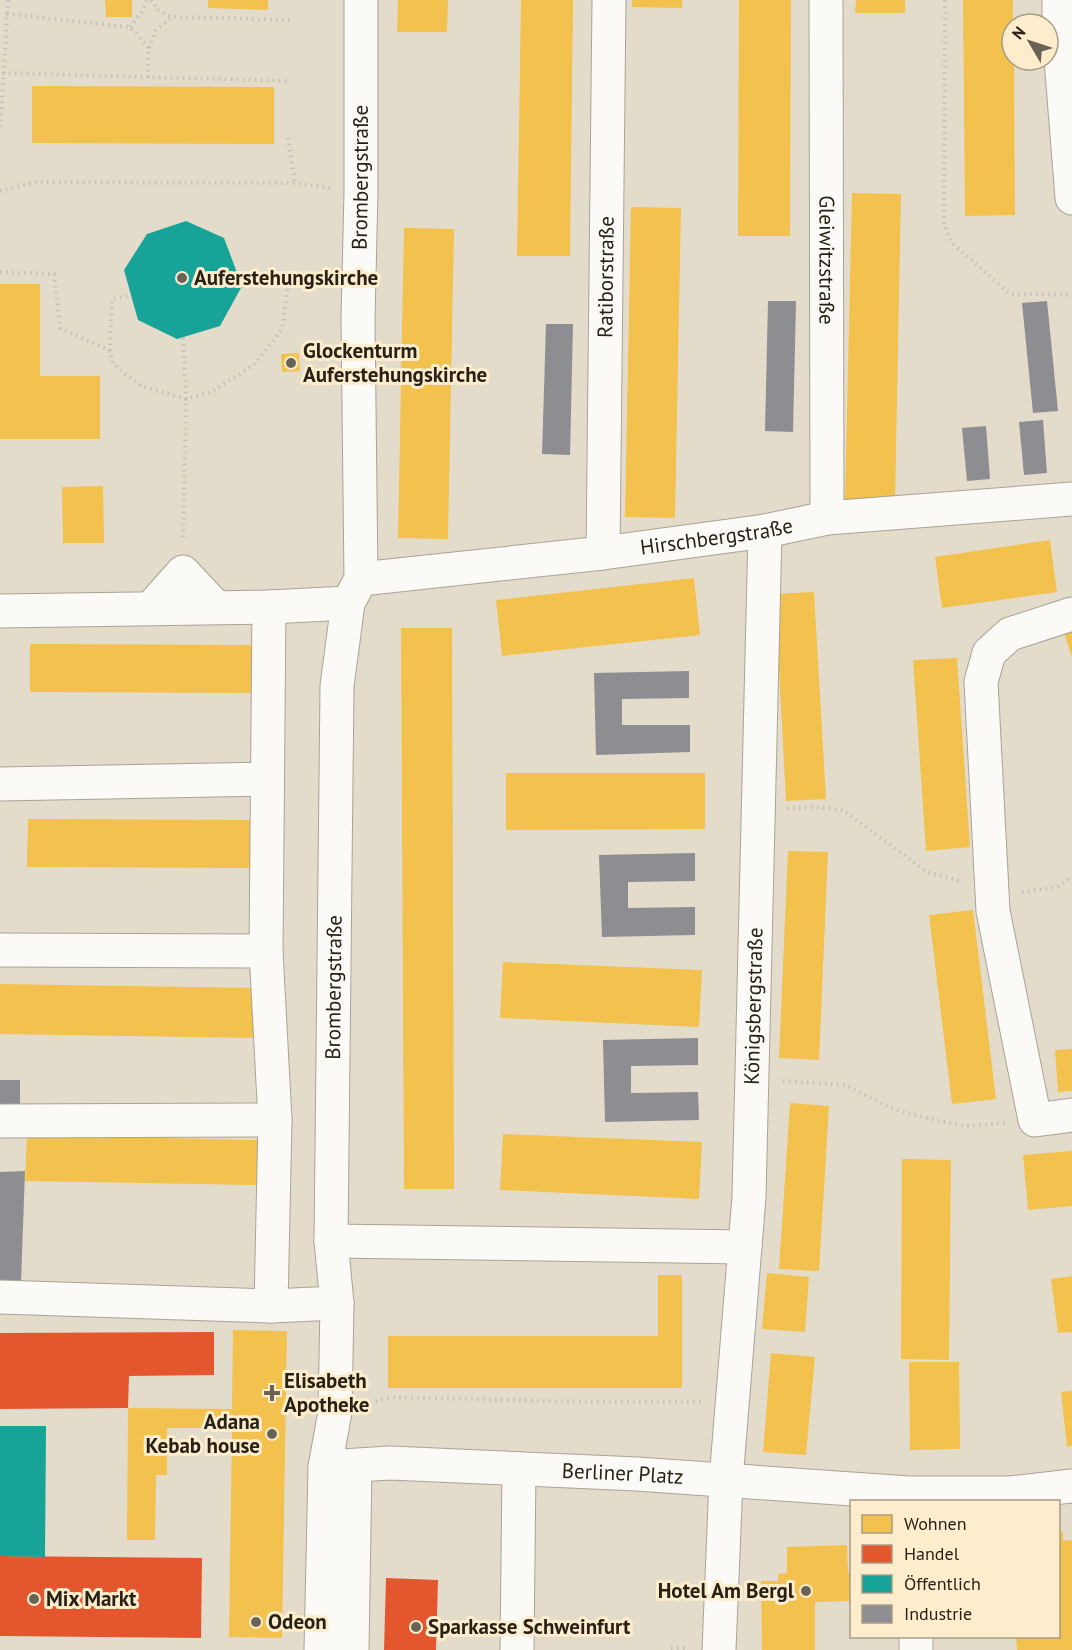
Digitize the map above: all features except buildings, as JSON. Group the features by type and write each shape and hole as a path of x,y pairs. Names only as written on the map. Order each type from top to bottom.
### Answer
{"street":[{"name":"Brombergstraße","path":"337,1303 331,1241 337,686 355,591 358,288 362,192 361,0"},
{"name":"Ratiborstraße","path":"603,553 609,0"},
{"name":"Gleiwitzstraße","path":"826,0 827,518"},
{"path":"1059,0 1059,34 1072,198"},
{"name":"Hirschbergstraße","path":"355,591 765,531 827,518 1072,499"},
{"name":"Königsbergstraße","path":"719,1650 726,1480 749,1197 765,531"},
{"path":"151,608 183,572 216,607"},
{"path":"0,611 269,607 355,591"},
{"path":"269,607 266,951 275,1120 270,1306"},
{"path":"1072,615 1010,634 989,652 981,682 993,911 1035,1120 1072,1115"},
{"path":"0,784 267,779"},
{"path":"0,950 266,951"},
{"path":"0,1120 275,1120"},
{"path":"331,1241 745,1247"},
{"path":"0,1297 270,1306 337,1303 335,1412 352,1650"},
{"name":"Berliner Platz","path":"340,1466 390,1463 677,1476 913,1497 1072,1486"},
{"path":"321,1650 340,1466"},
{"path":"517,1650 519,1469"}],"path":[{"path":"0,127 8,0"},
{"path":"130,27 149,0 158,10 172,17 293,20"},
{"path":"945,0 944,224 951,242 1010,294 1072,295"},
{"path":"7,14 130,27 149,48"},
{"path":"147,77 149,48 156,30 172,17"},
{"path":"4,73 290,81"},
{"path":"288,138 295,183"},
{"path":"0,191 36,182 295,183 362,192"},
{"path":"0,272 54,274 60,328 110,351"},
{"path":"131,295 112,299 110,351 114,364 141,386 186,399 211,392 254,365 282,329 288,285"},
{"path":"242,286 358,288"},
{"path":"183,338 186,399 183,572"},
{"path":"759,809 819,807 843,810 927,872 958,881 992,883 1024,893 1057,887 1072,877"},
{"path":"752,1078 845,1085 891,1107 926,1118 965,1126 1035,1120"},
{"path":"335,1412 393,1397 590,1402 732,1402"}],"place":[{"name":"Auferstehungskirche","path":"182,278"},
{"name":"Glockenturm Auferstehungskirche","path":"291,363"},
{"name":"Elisabeth Apotheke","path":"272,1393"},
{"name":"Adana Kebab house","path":"272,1434"},
{"name":"Hotel Am Bergl","path":"806,1591"},
{"name":"Mix Markt","path":"34,1599"},
{"name":"Odeon","path":"256,1622"},
{"name":"Sparkasse Schweinfurt","path":"416,1627"}]}
